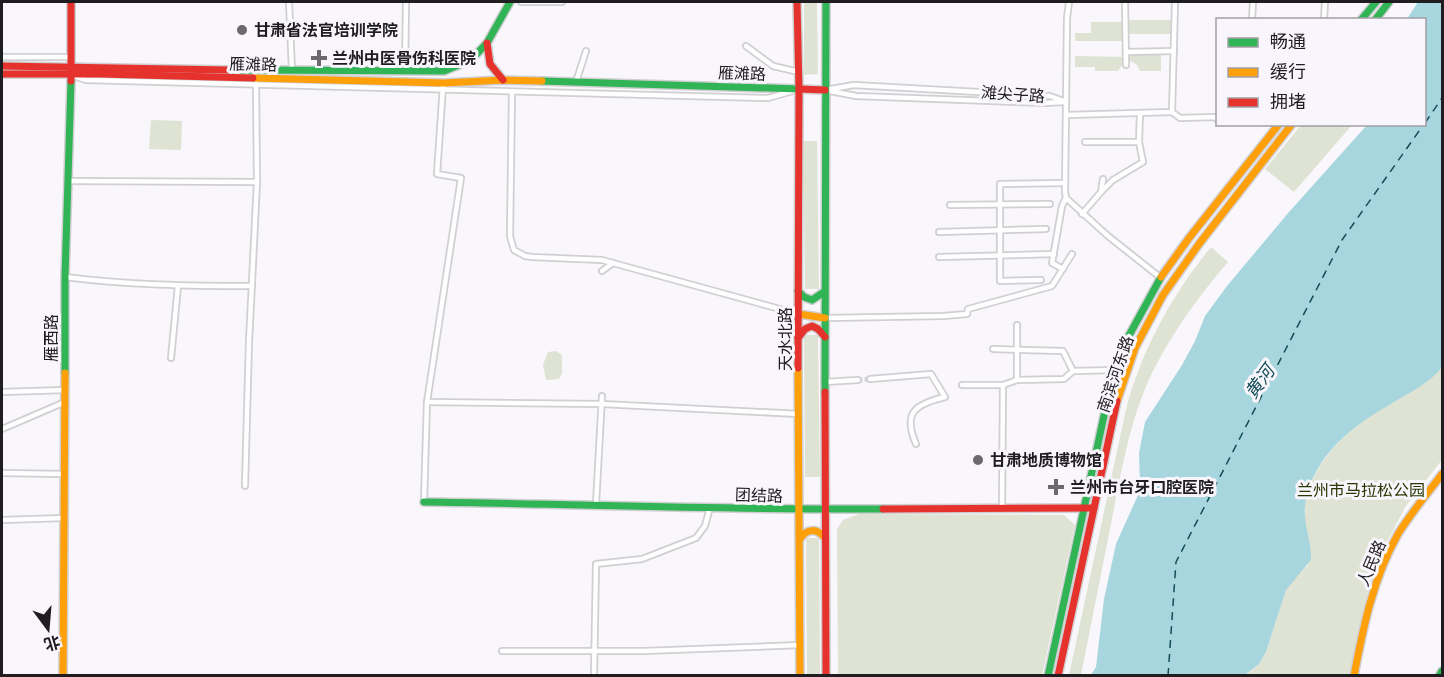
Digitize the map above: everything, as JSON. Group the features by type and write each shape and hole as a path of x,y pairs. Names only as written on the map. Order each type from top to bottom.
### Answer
{"main road":[{"name":"雁西路","path":"63,675 65,277 72,70 71,2"},
{"path":"503,80 490,64 487,53 488,43 510,2"},
{"name":"天水北路","path":"797,2 800,675"},
{"path":"826,2 824,292 826,675"},
{"path":"1363,18 1376,2"},
{"path":"1377,18 1389,2"},
{"name":"雁滩路","path":"257,77 292,71 444,71 471,60 488,43"},
{"name":"雁滩路","path":"2,66 443,86 503,80 825,90"},
{"name":"雁滩路","path":"2,74 72,70"},
{"name":"南滨河东路","path":"1048,675 1108,397 1126,341 1161,278 1277,126"},
{"name":"南滨河东路","path":"1058,675 1118,399 1135,348 1163,295 1199,244 1290,126"},
{"path":"798,291 804,297 812,300 824,292"},
{"path":"798,314 825,318"},
{"path":"798,338 805,329 812,326 825,337"},
{"name":"人民路","path":"1354,675 1370,601 1387,558 1404,525 1443,474"},
{"name":"团结路","path":"424,502 799,510 1094,508"},
{"path":"800,540 805,532 814,530 822,534 825,539"},
{"path":"1439,675 1443,671"}],"street":[{"path":"289,2 292,71"},
{"path":"405,71 406,2"},
{"path":"521,2 562,2"},
{"path":"1063,269 1052,263 1062,206 1066,198 1069,2"},
{"path":"1125,2 1126,65"},
{"path":"1172,112 1175,2"},
{"path":"1252,18 1253,2"},
{"path":"1324,2 1324,18"},
{"path":"746,46 773,66 799,72"},
{"path":"576,82 586,51"},
{"path":"1126,52 1174,51"},
{"path":"2,57 72,57"},
{"path":"245,486 258,182 257,77"},
{"name":"滩尖子路","path":"825,90 854,85 1050,96 1066,102"},
{"path":"424,502 427,402 460,178 437,174 443,86 512,92 768,98 799,89"},
{"name":"滩尖子路","path":"825,90 856,96 1045,104 1066,102"},
{"path":"512,92 510,236 514,250 525,256 602,260 798,314"},
{"path":"1066,115 1172,112 1180,118 1216,118"},
{"path":"1082,214 1113,180 1143,162 1139,142 1140,113"},
{"path":"1085,141 1139,142"},
{"path":"1101,192 1103,179"},
{"path":"68,181 258,182"},
{"path":"1041,280 1000,281 1000,184 1065,183"},
{"path":"1066,198 1082,214 1161,278"},
{"path":"950,205 1050,204"},
{"path":"939,232 1046,229"},
{"path":"939,257 1054,254"},
{"path":"825,318 967,314 968,309 1052,286 1072,254"},
{"path":"602,271 613,263"},
{"path":"65,277 112,283 252,286"},
{"path":"171,358 178,285"},
{"path":"1017,325 1017,380"},
{"path":"993,349 1063,351 1073,371"},
{"path":"962,385 1003,385 1017,380 1064,379 1073,371 1117,370"},
{"path":"870,379 931,374 945,397 924,402 916,407 910,417 910,428 916,444"},
{"path":"825,382 858,380"},
{"path":"1002,509 1003,385"},
{"path":"2,392 65,390"},
{"path":"596,504 602,396"},
{"path":"2,429 64,402"},
{"path":"427,402 602,404 799,414"},
{"path":"2,474 64,474"},
{"path":"594,675 596,564 642,559 696,538 705,526 710,507"},
{"path":"2,520 64,519"},
{"path":"502,651 595,652 800,645"}],"green space":[{"path":"804,2 817,2 818,74 804,75"},
{"path":"1128,20 1171,20 1171,34 1128,34"},
{"path":"1091,22 1123,22 1123,41 1075,41 1075,33 1091,33"},
{"path":"1129,53 1161,53 1161,71 1140,71 1131,61 1124,62 1118,71 1095,71 1095,67 1075,67 1075,56 1129,57"},
{"path":"151,120 182,121 181,150 149,149"},
{"path":"1300,126 1351,126 1294,192 1265,169"},
{"path":"803,141 817,141 819,289 805,289"},
{"path":"1211,247 1228,262 1178,328 1153,371 1138,407 1123,465 1081,675 1069,675 1126,409 1133,387 1150,344 1171,304"},
{"path":"804,335 818,335 820,477 805,477"},
{"path":"556,351 562,355 562,373 559,379 546,380 543,365 548,352"},
{"name":"兰州市马拉松公园","path":"1442,367 1442,460 1406,506 1382,551 1368,592 1350,675 1245,676 1259,664 1266,652 1286,590 1308,565 1305,506 1315,474 1334,447 1359,424 1424,384"},
{"path":"859,514 1064,515 1075,525 1042,675 838,675 837,529 843,520"},
{"path":"806,538 819,538 820,675 807,675"}],"water":[{"name":"黄河","path":"1418,2 1442,2 1442,367 1426,382 1350,432 1337,444 1316,471 1305,506 1311,560 1286,590 1266,652 1259,664 1245,675 1091,675 1096,667 1104,599 1116,544 1138,495 1139,453 1145,422 1182,365 1205,316 1289,212 1366,126 1426,126 1426,18 1408,18"}],"ferry route":[{"path":"1426,122 1442,98"},
{"path":"1168,676 1176,562 1342,240 1423,126"}],"tunnel":[{"path":"858,380 870,379"}],"traffic: fast":[{"path":"229,70 444,71 471,60 487,43 510,2"},
{"path":"825,392 826,2"},
{"path":"1363,18 1376,2"},
{"path":"1377,18 1389,2"},
{"path":"65,373 65,277 71,81"},
{"path":"542,81 799,89"},
{"path":"1048,676 1108,397 1126,341 1161,277"},
{"path":"798,291 804,297 812,300 824,292"},
{"path":"424,502 883,509"},
{"path":"1439,676 1442,671"}],"traffic: slow":[{"path":"253,78 444,83 542,81"},
{"path":"1161,277 1277,126"},
{"path":"1117,401 1135,348 1163,295 1199,244 1290,126"},
{"path":"798,314 825,318"},
{"path":"798,368 800,676"},
{"path":"63,676 65,373"},
{"path":"1354,676 1375,586 1389,551 1403,526 1442,474"},
{"path":"800,539 809,531 819,532 825,538"}],"traffic: jam":[{"path":"71,2 71,81"},
{"path":"797,2 798,368"},
{"path":"487,43 490,64 503,80"},
{"path":"2,66 229,70"},
{"path":"2,74 253,78"},
{"path":"799,89 825,90"},
{"path":"798,338 805,329 812,326 825,337"},
{"path":"825,392 826,676"},
{"path":"1058,676 1117,401"},
{"path":"883,509 1094,508"}],"place":[{"name":"甘肃省法官培训学院","path":"242,30"},
{"name":"兰州中医骨伤科医院","path":"319,58"},
{"name":"甘肃地质博物馆","path":"978,460"},
{"name":"兰州市台牙口腔医院","path":"1056,487"}]}
